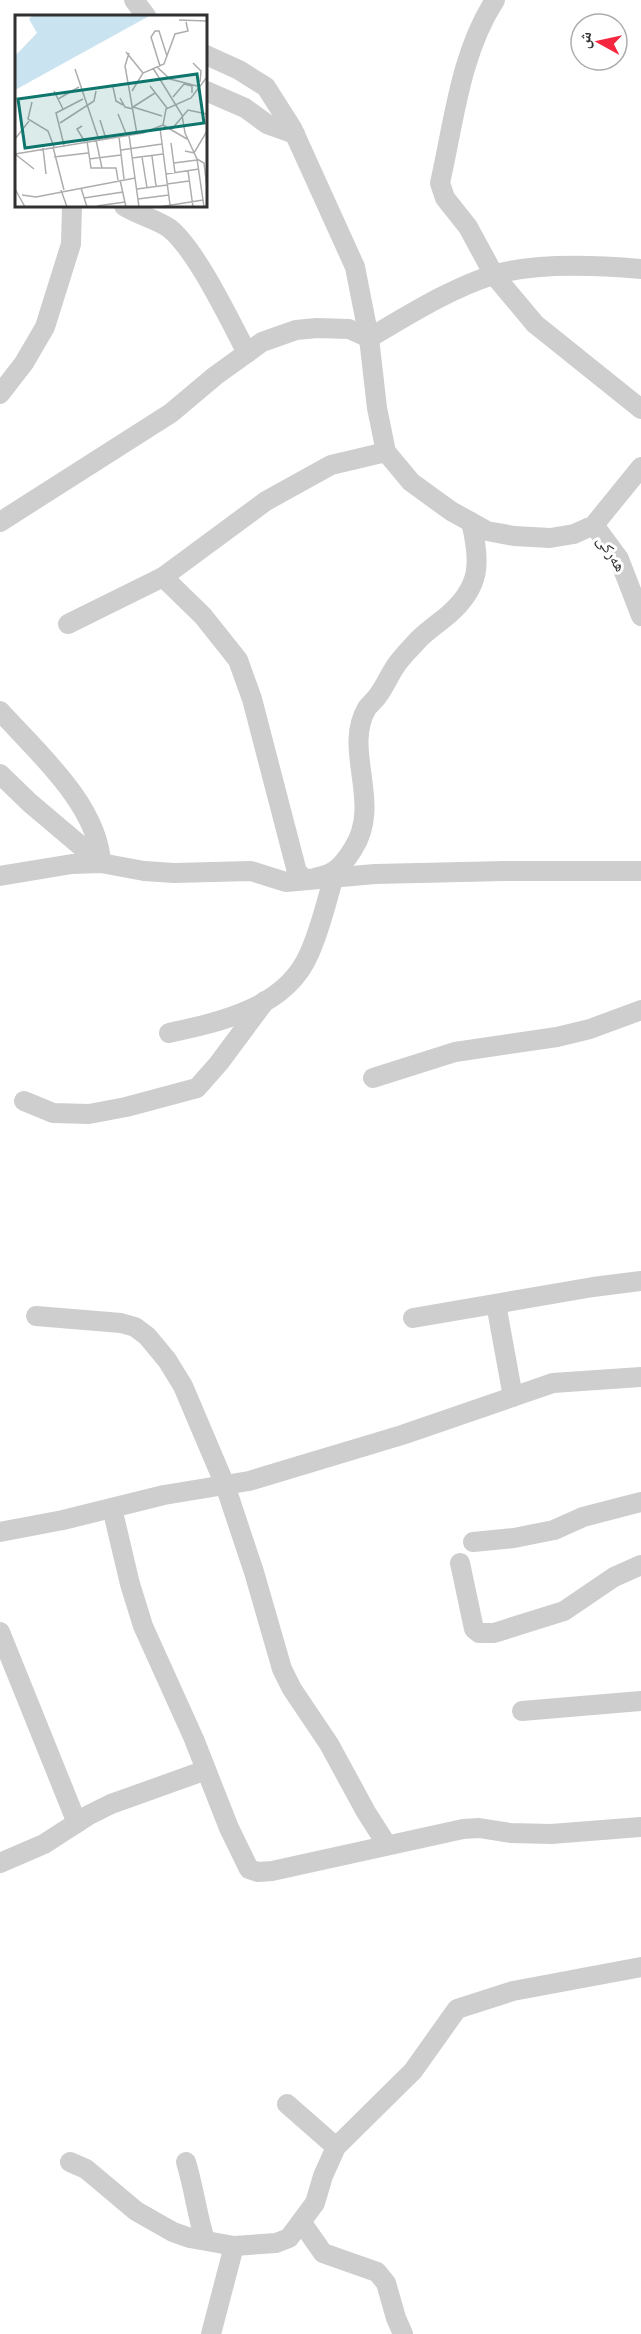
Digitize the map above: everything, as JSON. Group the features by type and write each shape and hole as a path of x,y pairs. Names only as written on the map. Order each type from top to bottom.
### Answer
{"street":[{"path":"134,0 145,15"},
{"path":"495,0 470,50 440,183 445,198 468,227 494,275 535,324 641,409"},
{"path":"207,55 239,70 266,87 295,134 355,267 369,338 377,408 386,452 411,482 487,531 514,536 549,538 574,534 594,525 641,467"},
{"path":"207,91 245,108 267,124 295,134"},
{"path":"0,394 24,363 45,327 71,244 72,207"},
{"path":"126,207 168,228 187,247 247,353"},
{"path":"369,338 441,298 494,275 536,268 579,266 641,269"},
{"path":"0,522 171,413 262,342 296,330 349,329 369,338"},
{"path":"68,624 164,577 266,501 331,465 386,452"},
{"path":"306,880 328,876 345,862 355,846 366,817 359,752 360,725 396,664 421,637 449,614 469,593 476,574 477,548 471,522"},
{"name":"هەرکی","path":"594,525 634,576 641,616"},
{"path":"164,577 203,616 238,660 252,699 297,872 306,880"},
{"path":"0,711 46,762 89,818 100,846 101,863"},
{"path":"0,774 30,803 101,863"},
{"path":"0,876 72,864 101,863 144,871 174,873 251,871 286,882 375,874 641,871"},
{"path":"169,1033 227,1020 266,1001 292,981 309,956 333,879"},
{"path":"24,1101 53,1113 89,1113 126,1107 197,1088 266,1001"},
{"path":"373,1078 455,1052 557,1037 590,1029 641,1010"},
{"path":"413,1318 641,1281"},
{"path":"496,1304 513,1397"},
{"path":"36,1316 121,1323 135,1327 147,1336 167,1360 183,1386 225,1485 254,1572 282,1669 292,1689 329,1744 387,1845"},
{"path":"0,1532 305,1466 553,1383 641,1377"},
{"path":"472,1542 514,1538 554,1530 583,1518 641,1502"},
{"path":"112,1508 130,1584 143,1626 229,1828 249,1869 258,1872 272,1870 479,1828 510,1833 551,1834 641,1827"},
{"path":"460,1563 469,1611 474,1629 479,1633 494,1633 564,1611 614,1577 641,1565"},
{"path":"0,1632 77,1822"},
{"path":"522,1711 641,1701"},
{"path":"0,1863 44,1844 77,1822 111,1804 206,1770"},
{"path":"70,2162 86,2169 119,2197 156,2222 190,2238 234,2246 276,2243 289,2238 315,2204 323,2176 336,2147 413,2071 457,2009 513,1991 641,1967"},
{"path":"287,2104 336,2147"},
{"path":"186,2162 192,2182 197,2215 205,2240"},
{"path":"302,2223 322,2253 377,2272 387,2283 396,2318 403,2334"},
{"path":"211,2334 234,2246"}]}
